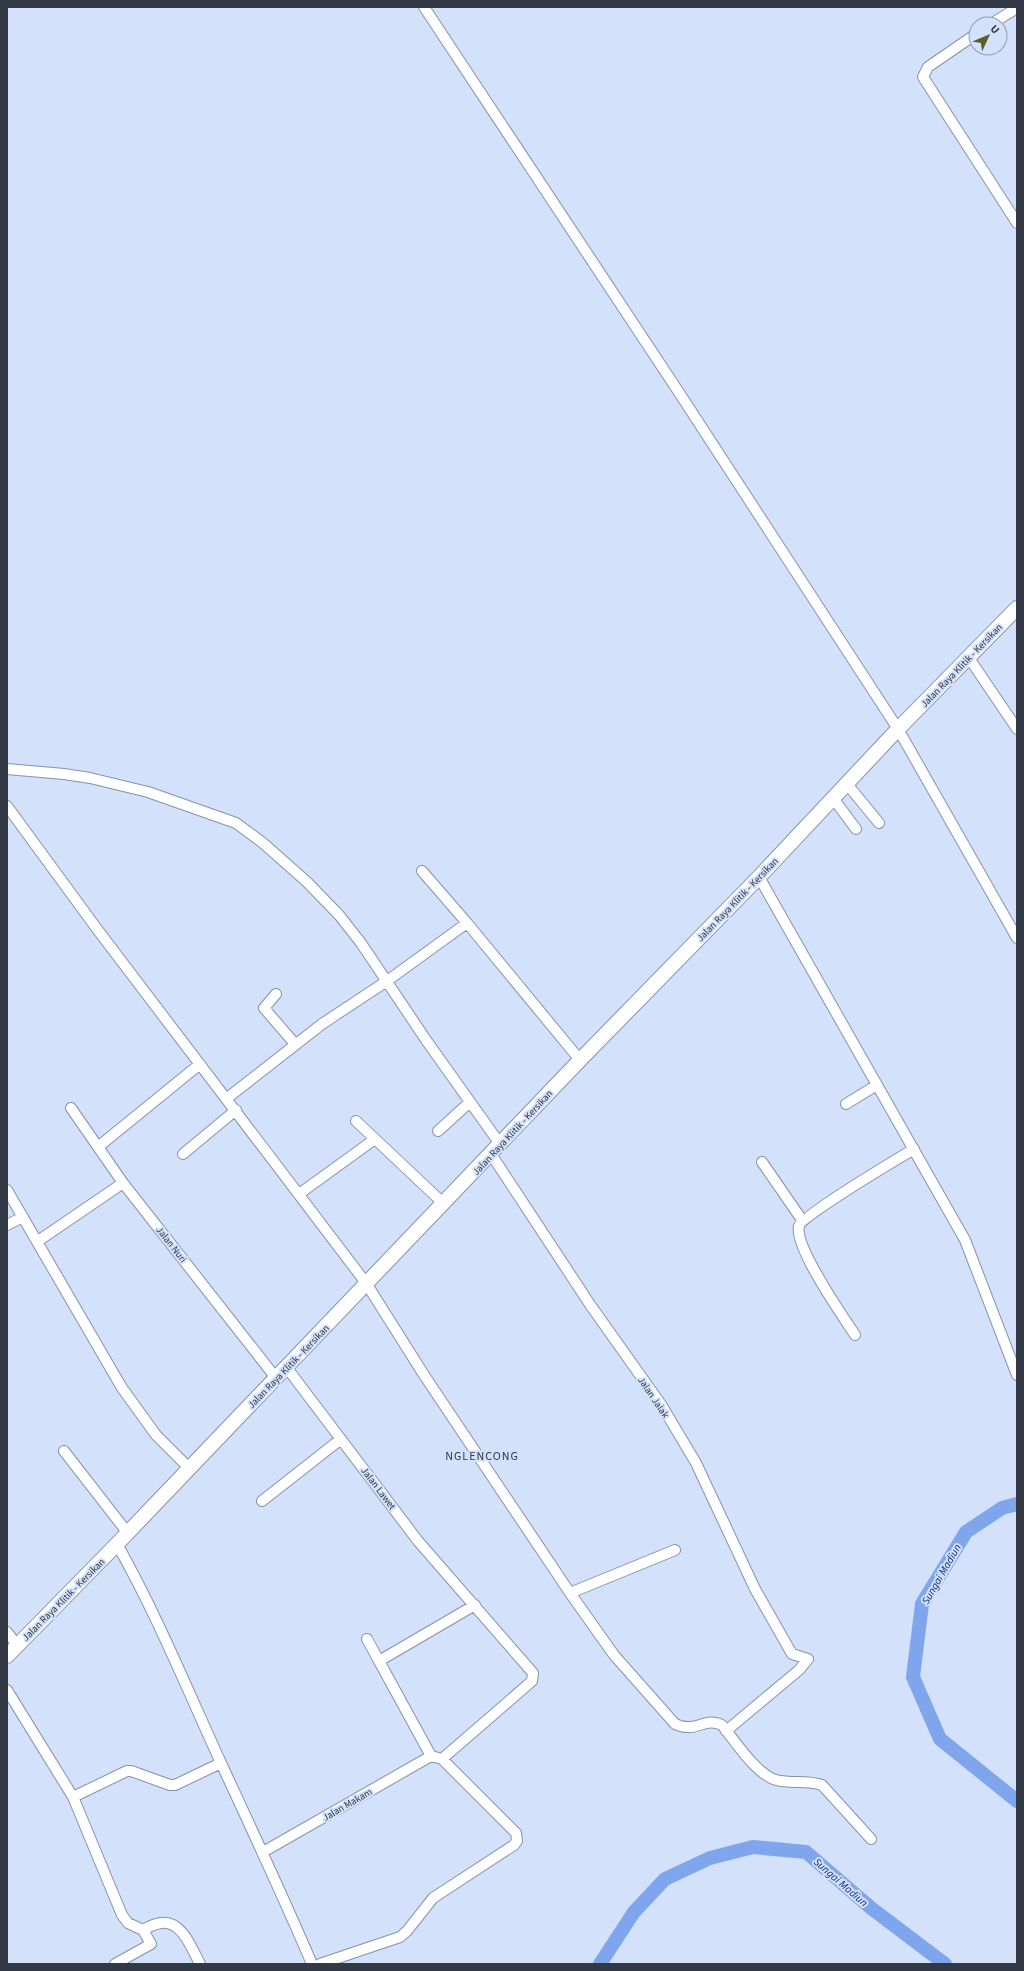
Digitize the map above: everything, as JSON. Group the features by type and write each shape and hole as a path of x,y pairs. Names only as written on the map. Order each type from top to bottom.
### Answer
{"street":[{"path":"424,7 898,729 1017,938"},
{"path":"1004,16 1017,8"},
{"path":"968,40 928,67 923,77 1017,223"},
{"name":"Jalan Raya Klitik - Kersikan","path":"7,1656 117,1544 366,1283 444,1204 580,1060 759,877 898,729 1017,609"},
{"path":"969,658 1017,729"},
{"name":"Jalan Jalak","path":"7,769 70,775 141,790 242,826 307,882 356,937 470,1102 496,1149 591,1306 662,1406 696,1463 755,1589 792,1654 808,1659 799,1670 726,1731"},
{"path":"847,784 879,823"},
{"path":"833,798 856,829"},
{"path":"7,806 366,1283 428,1382 570,1593 614,1655 675,1724 685,1729 715,1722 722,1725 759,1768 770,1777 776,1780 815,1783 822,1785 871,1839"},
{"path":"422,871 580,1060"},
{"path":"759,877 914,1149 964,1240 1017,1375"},
{"path":"226,1098 322,1024 387,981 467,923"},
{"path":"276,994 264,1008 295,1044"},
{"path":"98,1147 200,1064"},
{"path":"846,1104 877,1085"},
{"path":"438,1131 470,1102"},
{"name":"Jalan Nuri","path":"71,1108 123,1183 276,1378"},
{"path":"183,1154 236,1110"},
{"path":"356,1121 444,1204"},
{"path":"299,1194 375,1139"},
{"path":"855,1335 809,1260 798,1232 799,1224 802,1220 914,1149"},
{"path":"762,1162 802,1220"},
{"path":"38,1241 123,1183"},
{"path":"7,1190 122,1388 156,1435 189,1468"},
{"path":"7,1225 23,1218"},
{"name":"Jalan Lawet","path":"286,1368 418,1541 533,1673 534,1678 532,1681 442,1759"},
{"path":"262,1501 341,1439"},
{"path":"64,1451 127,1532"},
{"path":"117,1544 136,1578 263,1852 312,1964"},
{"path":"570,1593 675,1550"},
{"path":"379,1661 475,1605"},
{"path":"7,1632 17,1645"},
{"path":"320,1964 334,1961 400,1937 407,1931 433,1898 514,1845 517,1841 516,1833 442,1759 431,1756 367,1639"},
{"path":"7,1690 73,1797 122,1915 128,1923 143,1930 151,1944 115,1964"},
{"name":"Jalan Makam","path":"263,1852 431,1756"},
{"path":"73,1797 127,1771 131,1771 170,1785 175,1785 221,1763"},
{"path":"143,1930 159,1923 166,1923 180,1930 188,1941 200,1964"}],"waterway":[{"name":"Sungai Madiun","path":"1017,1504 1002,1508 966,1532 922,1604 913,1677 940,1739 1017,1801"},
{"name":"Sungai Madiun","path":"600,1964 634,1912 665,1879 710,1858 753,1847 806,1852 871,1908 945,1964"}],"district":[{"name":"NGLENCONG","path":"482,1456"}]}
